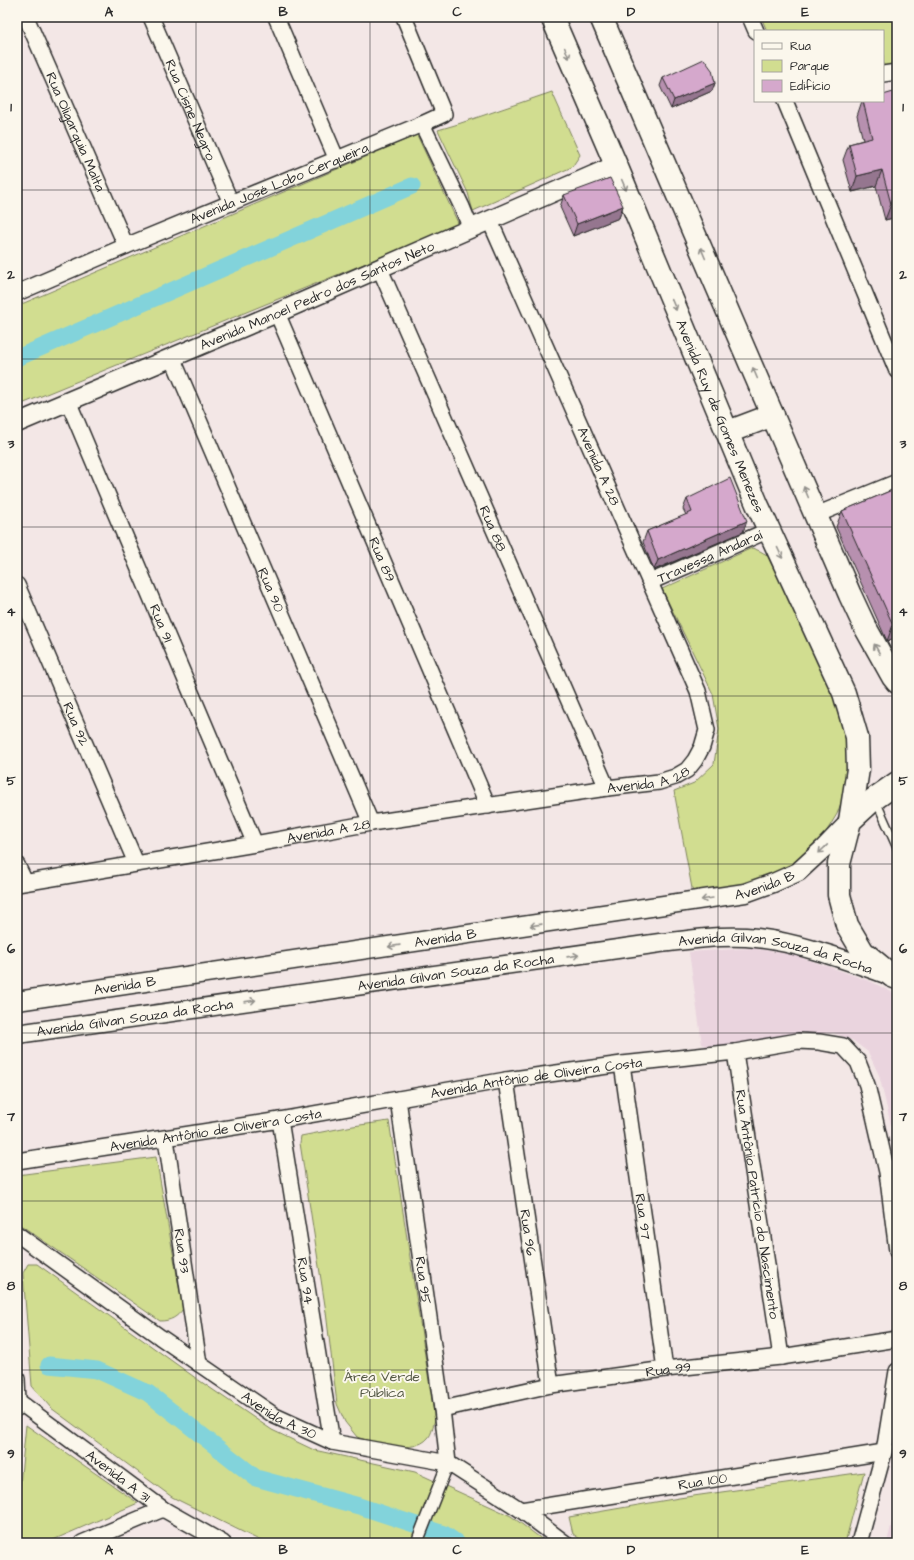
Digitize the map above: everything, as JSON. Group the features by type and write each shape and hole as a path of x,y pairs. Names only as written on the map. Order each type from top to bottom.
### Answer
{"main road":[{"name":"Avenida Ruy de Gomes Menezes","path":"552,17 616,165 769,530 844,693 857,737 858,769 850,821 839,864 839,895 847,925 863,952 895,979"},
{"path":"601,17 850,595 864,625 897,682"},
{"path":"728,432 773,415"},
{"path":"850,821 874,799 897,783"}],"street":[{"name":"Rua Oligarquia Malta","path":"26,17 126,246"},
{"name":"Rua Cisne Negro","path":"151,17 231,203"},
{"path":"276,17 337,160"},
{"name":"Avenida José Lobo Cerqueira","path":"18,290 337,160 444,114 404,17"},
{"path":"750,17 756,30"},
{"path":"884,74 897,72"},
{"path":"785,102 897,371"},
{"path":"422,124 471,229"},
{"name":"Avenida Manoel Pedro dos Santos Neto","path":"17,423 277,314 616,165"},
{"name":"Avenida A 28","path":"21,883 371,823 606,788 659,782 676,777 687,770 695,760 702,747 706,730 698,691 490,221"},
{"name":"Rua 88","path":"380,268 606,788"},
{"name":"Rua 89","path":"277,314 488,806"},
{"name":"Rua 90","path":"172,357 371,823"},
{"name":"Rua 91","path":"68,401 255,844"},
{"path":"816,515 897,482"},
{"name":"Travessa Andaraí","path":"650,582 769,530"},
{"name":"Rua 92","path":"17,585 136,863"},
{"name":"Avenida B","path":"17,1001 745,893 774,883 798,872 850,821"},
{"path":"17,865 21,883"},
{"name":"Avenida Gilvan Souza da Rocha","path":"17,1034 715,937 758,938 789,944 843,959 895,979"},
{"name":"Avenida Antônio de Oliveira Costa","path":"17,1162 280,1120 506,1080 622,1064 735,1052 798,1041 819,1042 843,1046 858,1062 867,1085 887,1172 897,1251"},
{"name":"Rua Antônio Patrício do Nascimento","path":"735,1052 781,1357"},
{"name":"Rua 97","path":"622,1064 665,1369"},
{"name":"Rua 96","path":"506,1080 551,1385"},
{"name":"Rua 95","path":"398,1099 442,1409 448,1463"},
{"name":"Rua 94","path":"280,1120 332,1442"},
{"name":"Rua 93","path":"166,1138 199,1364"},
{"name":"Avenida A 30","path":"17,1234 199,1364 275,1416 332,1442 448,1463 521,1510 565,1543"},
{"name":"Rua 99","path":"442,1409 551,1385 665,1369 781,1357 897,1339"},
{"path":"860,1543 884,1452 897,1371"},
{"path":"17,1379 18,1404"},
{"name":"Avenida A 31","path":"18,1404 163,1509 223,1543"},
{"name":"Rua 100","path":"521,1510 884,1452"},
{"path":"419,1540 448,1463"},
{"path":"82,1543 163,1509"}],"lane":[{"path":"874,799 881,811 897,848"}],"shaded area":[{"path":"752,948 794,955 872,982 897,995 897,1150 879,1075 868,1052 852,1040 834,1033 815,1033 783,1036 710,1048 702,1044 689,952"},
{"path":"897,1503 897,1543 887,1543 887,1542"}],"green space":[{"path":"761,17 897,17 897,65 884,67 884,30 767,30"},
{"path":"552,92 580,155 572,167 473,211 468,193 438,130"},
{"path":"417,135 459,225 17,406 17,306"},
{"path":"752,548 767,555 808,634 842,711 851,755 846,789 837,814 820,842 794,864 759,880 720,891 693,894 674,791 694,783 714,764 719,729 713,694 662,589"},
{"name":"Área Verde Pública","path":"389,1121 435,1420 428,1438 422,1443 404,1447 373,1442 357,1437 345,1422 337,1404 326,1312 300,1143 301,1136"},
{"path":"156,1157 183,1309 173,1318 160,1321 19,1224 17,1175"},
{"path":"28,1264 37,1264 197,1379 272,1430 314,1450 415,1472 511,1516 547,1543 265,1543 172,1497 51,1408 32,1386 23,1273"},
{"path":"26,1425 138,1503 46,1543 17,1543 17,1516"},
{"path":"864,1472 845,1543 586,1543 573,1534 569,1517 679,1498"}],"building":[{"path":"704,59 712,70 715,83 674,100 663,78"},
{"path":"897,91 897,203 891,204 882,170 857,176 849,144 872,138 863,102 884,102 884,95"},
{"path":"610,178 623,206 577,224 564,195"},
{"path":"730,478 747,521 658,560 647,531 692,512 687,499"},
{"path":"897,488 897,623 893,625 842,511"}],"waterway":[{"path":"17,358 412,186"},
{"path":"49,1365 97,1370 148,1393 256,1478 359,1506 444,1534 457,1543"}]}
